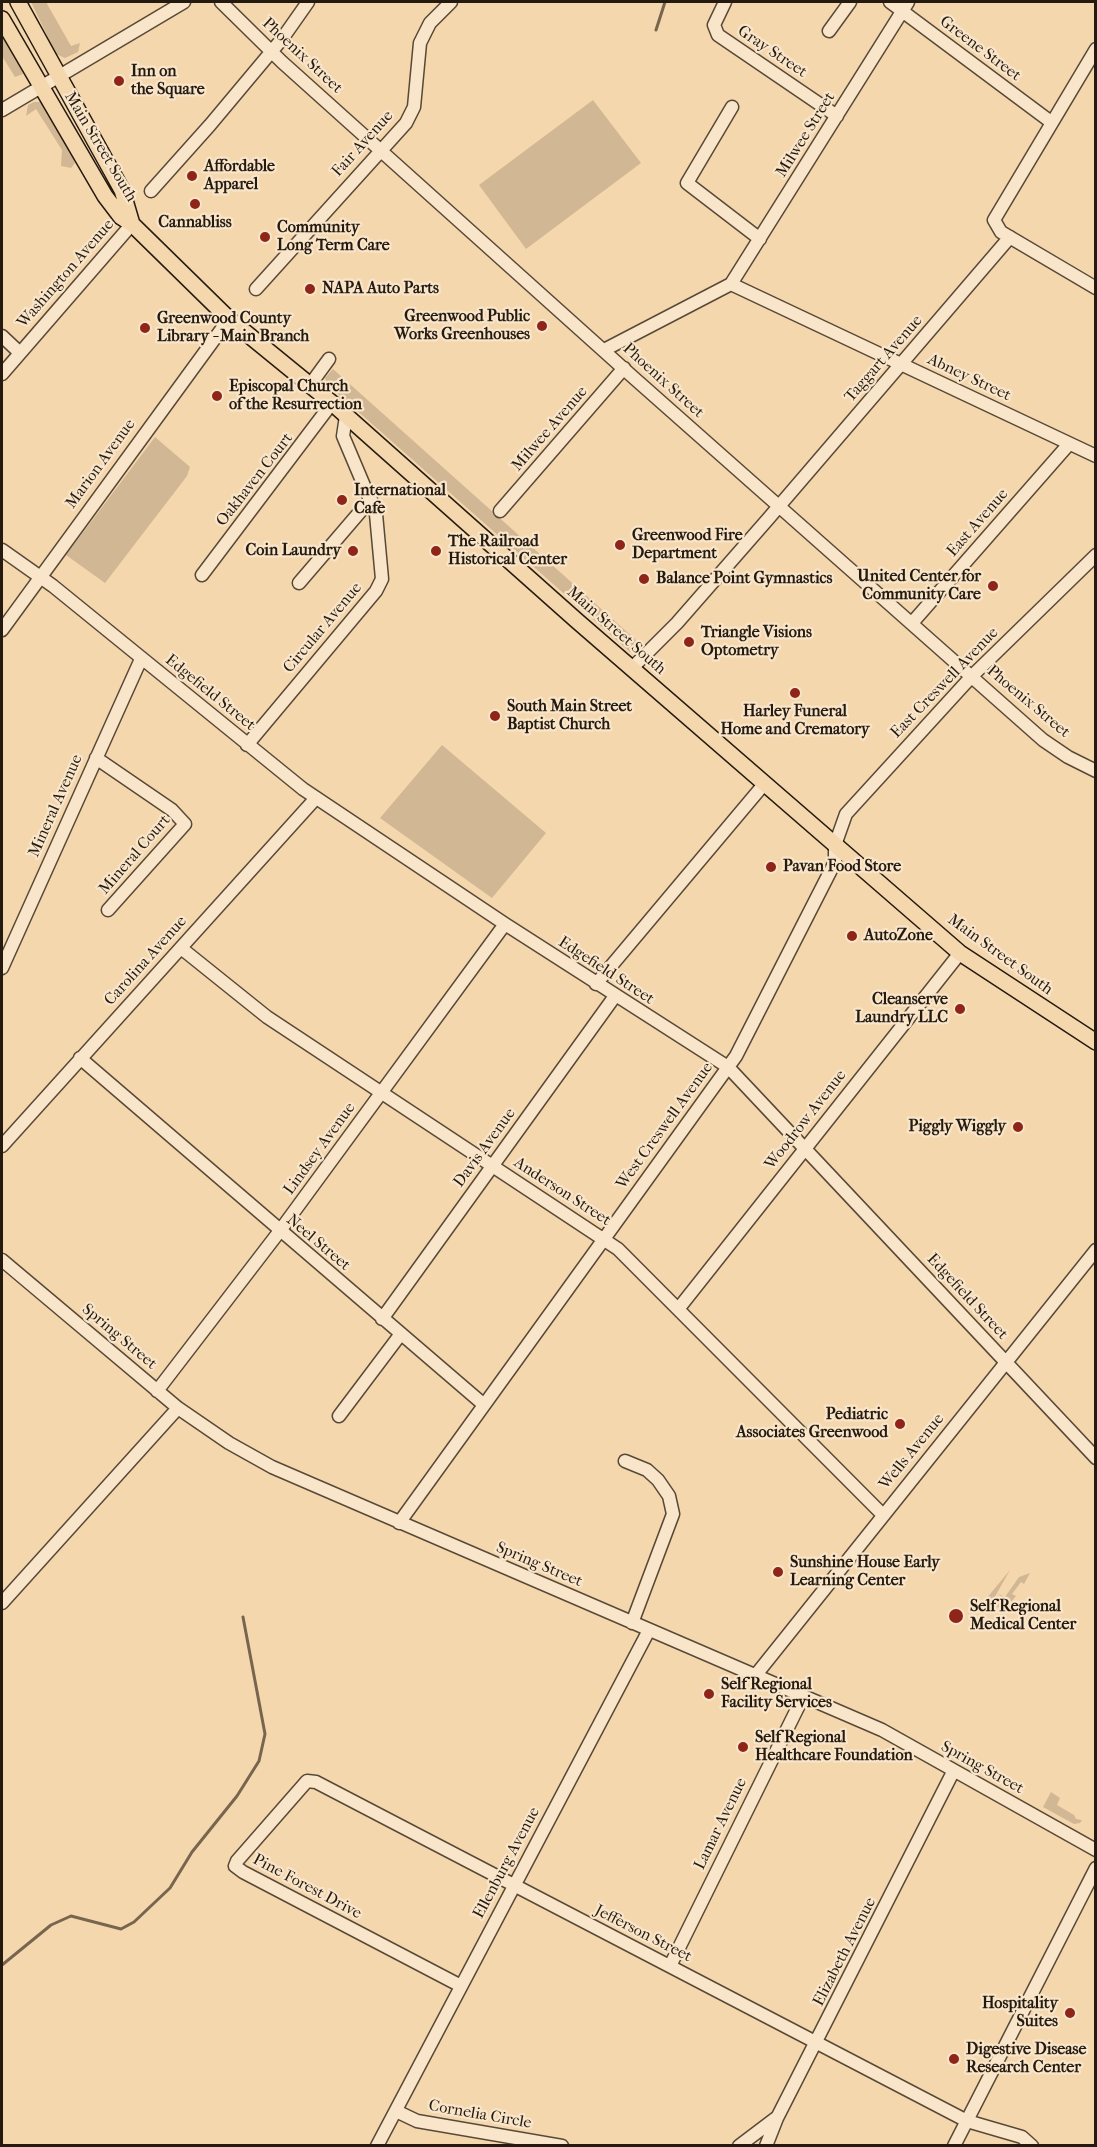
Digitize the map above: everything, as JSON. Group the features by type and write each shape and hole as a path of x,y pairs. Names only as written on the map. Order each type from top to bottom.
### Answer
{"main road":[{"path":"18,2 50,80"},
{"path":"2,18 50,80"},
{"name":"Main Street South","path":"50,80 105,196 121,217 132,224 229,319 346,416 960,953 1095,1042"},
{"name":"Main Street South","path":"50,80 84,124 122,190 132,224"}],"street":[{"path":"2,110 184,2"},
{"name":"Phoenix Street","path":"221,2 381,150 624,368 1049,744 1095,771"},
{"path":"151,191 202,136 272,51 308,2"},
{"name":"Fair Avenue","path":"256,289 410,116 414,107 420,43 430,23 451,2"},
{"name":"Gray Street","path":"725,2 714,25 718,35 837,116"},
{"path":"829,31 850,2"},
{"name":"Greene Street","path":"890,2 905,6 1051,122"},
{"name":"Milwee Street","path":"731,284 905,6"},
{"path":"1095,52 995,216 998,229 1095,288"},
{"path":"732,107 687,183 760,239"},
{"name":"Washington Avenue","path":"2,374 132,224"},
{"name":"Taggart Avenue","path":"632,668 677,623 902,365 1010,237"},
{"path":"604,350 731,284"},
{"name":"Abney Street","path":"731,284 1095,456"},
{"name":"Marion Avenue","path":"2,630 229,319"},
{"path":"2,336 20,353"},
{"path":"310,385 329,359"},
{"name":"Milwee Avenue","path":"500,511 624,368"},
{"name":"Oakhaven Court","path":"202,575 332,404"},
{"name":"Circular Avenue","path":"247,745 379,586 383,568 376,514 343,436 346,416"},
{"name":"East Avenue","path":"912,623 1069,444"},
{"path":"299,582 371,499"},
{"name":"Edgefield Street","path":"2,550 40,577 316,798 596,984 728,1067 1095,1458"},
{"name":"East Creswell Avenue","path":"835,844 846,814 972,676 1095,555"},
{"name":"Mineral Avenue","path":"2,968 141,658"},
{"name":"Mineral Court","path":"96,758 172,810 185,824 108,910"},
{"path":"596,984 765,783"},
{"name":"Carolina Avenue","path":"2,1146 307,812 316,798"},
{"name":"West Creswell Avenue","path":"399,1523 728,1067 835,862 835,844"},
{"name":"Lindsey Avenue","path":"157,1390 279,1232 505,924"},
{"name":"Anderson Street","path":"181,948 267,1017 626,1255 883,1515"},
{"name":"Woodrow Avenue","path":"679,1308 960,953"},
{"name":"Davis Avenue","path":"382,1319 615,996"},
{"name":"Neel Street","path":"80,1058 279,1232 483,1404"},
{"name":"Wells Avenue","path":"755,1676 1095,1250"},
{"name":"Spring Street","path":"2,1260 177,1408 272,1467 632,1623 648,1632 882,1730 1095,1850"},
{"path":"339,1416 400,1335"},
{"path":"2,1603 6,1588 177,1408"},
{"path":"625,1461 647,1470 658,1480 669,1496 673,1514 632,1623"},
{"name":"Ellenburg Avenue","path":"377,2145 648,1632"},
{"name":"Lamar Avenue","path":"670,1966 802,1697"},
{"name":"Elizabeth Avenue","path":"766,2145 777,2118 818,2043 953,1772"},
{"name":"Jefferson Street","path":"304,1784 311,1780 316,1782 967,2121 1022,2137 1032,2145"},
{"name":"Pine Forest Drive","path":"304,1784 235,1866 461,1986"},
{"path":"954,2145 1095,1868"},
{"name":"Cornelia Circle","path":"396,2111 417,2121 561,2145"},
{"path":"739,2145 777,2118"}],"shaded area":[{"path":"31,2 46,2 71,46 80,43 78,52 65,58 56,54"},
{"path":"2,34 23,74 15,77 2,56"},
{"path":"593,100 641,163 526,249 479,185"},
{"path":"40,102 44,107 71,153 75,163 71,168 61,166 62,150 36,109 26,116 28,105"},
{"path":"333,369 636,640 636,649 630,652 328,385 325,378"},
{"path":"155,437 190,467 187,476 105,583 66,555"},
{"path":"442,745 546,833 492,898 380,818"},
{"path":"1010,1570 993,1600 1003,1607 1007,1601 998,1594 1005,1597 1019,1577 1030,1573 1024,1584 1021,1582 1012,1594 1016,1596 1004,1611 986,1599"},
{"path":"1051,1792 1060,1798 1057,1805 1074,1815 1076,1819 1082,1820 1080,1823 1074,1824 1043,1807"}],"waterway":[{"path":"656,30 665,2"},
{"path":"2,1965 51,1925 71,1916 121,1929 134,1922 170,1888 192,1852 237,1796 259,1761 265,1734 243,1617"}],"place":[{"name":"Inn on the Square","path":"119,81"},
{"name":"Affordable Apparel","path":"192,176"},
{"name":"Cannabliss","path":"195,204"},
{"name":"Community Long Term Care","path":"265,237"},
{"name":"NAPA Auto Parts","path":"310,289"},
{"name":"Greenwood Public Works Greenhouses","path":"542,326"},
{"name":"Greenwood County Library - Main Branch","path":"145,328"},
{"name":"Episcopal Church of the Resurrection","path":"217,396"},
{"name":"International Cafe","path":"342,500"},
{"name":"Greenwood Fire Department","path":"620,545"},
{"name":"Coin Laundry","path":"353,551"},
{"name":"The Railroad Historical Center","path":"436,551"},
{"name":"Balance Point Gymnastics","path":"644,579"},
{"name":"United Center for Community Care","path":"993,586"},
{"name":"Triangle Visions Optometry","path":"689,642"},
{"name":"Harley Funeral Home and Crematory","path":"795,693"},
{"name":"South Main Street Baptist Church","path":"495,716"},
{"name":"Pavan Food Store","path":"771,867"},
{"name":"AutoZone","path":"852,936"},
{"name":"Cleanserve Laundry LLC","path":"960,1009"},
{"name":"Piggly Wiggly","path":"1018,1127"},
{"name":"Pediatric Associates Greenwood","path":"900,1424"},
{"name":"Sunshine House Early Learning Center","path":"778,1572"},
{"name":"Self Regional Medical Center","path":"956,1616"},
{"name":"Self Regional Facility Services","path":"709,1694"},
{"name":"Self Regional Healthcare Foundation","path":"743,1747"},
{"name":"Hospitality Suites","path":"1070,2013"},
{"name":"Digestive Disease Research Center","path":"954,2059"}]}
